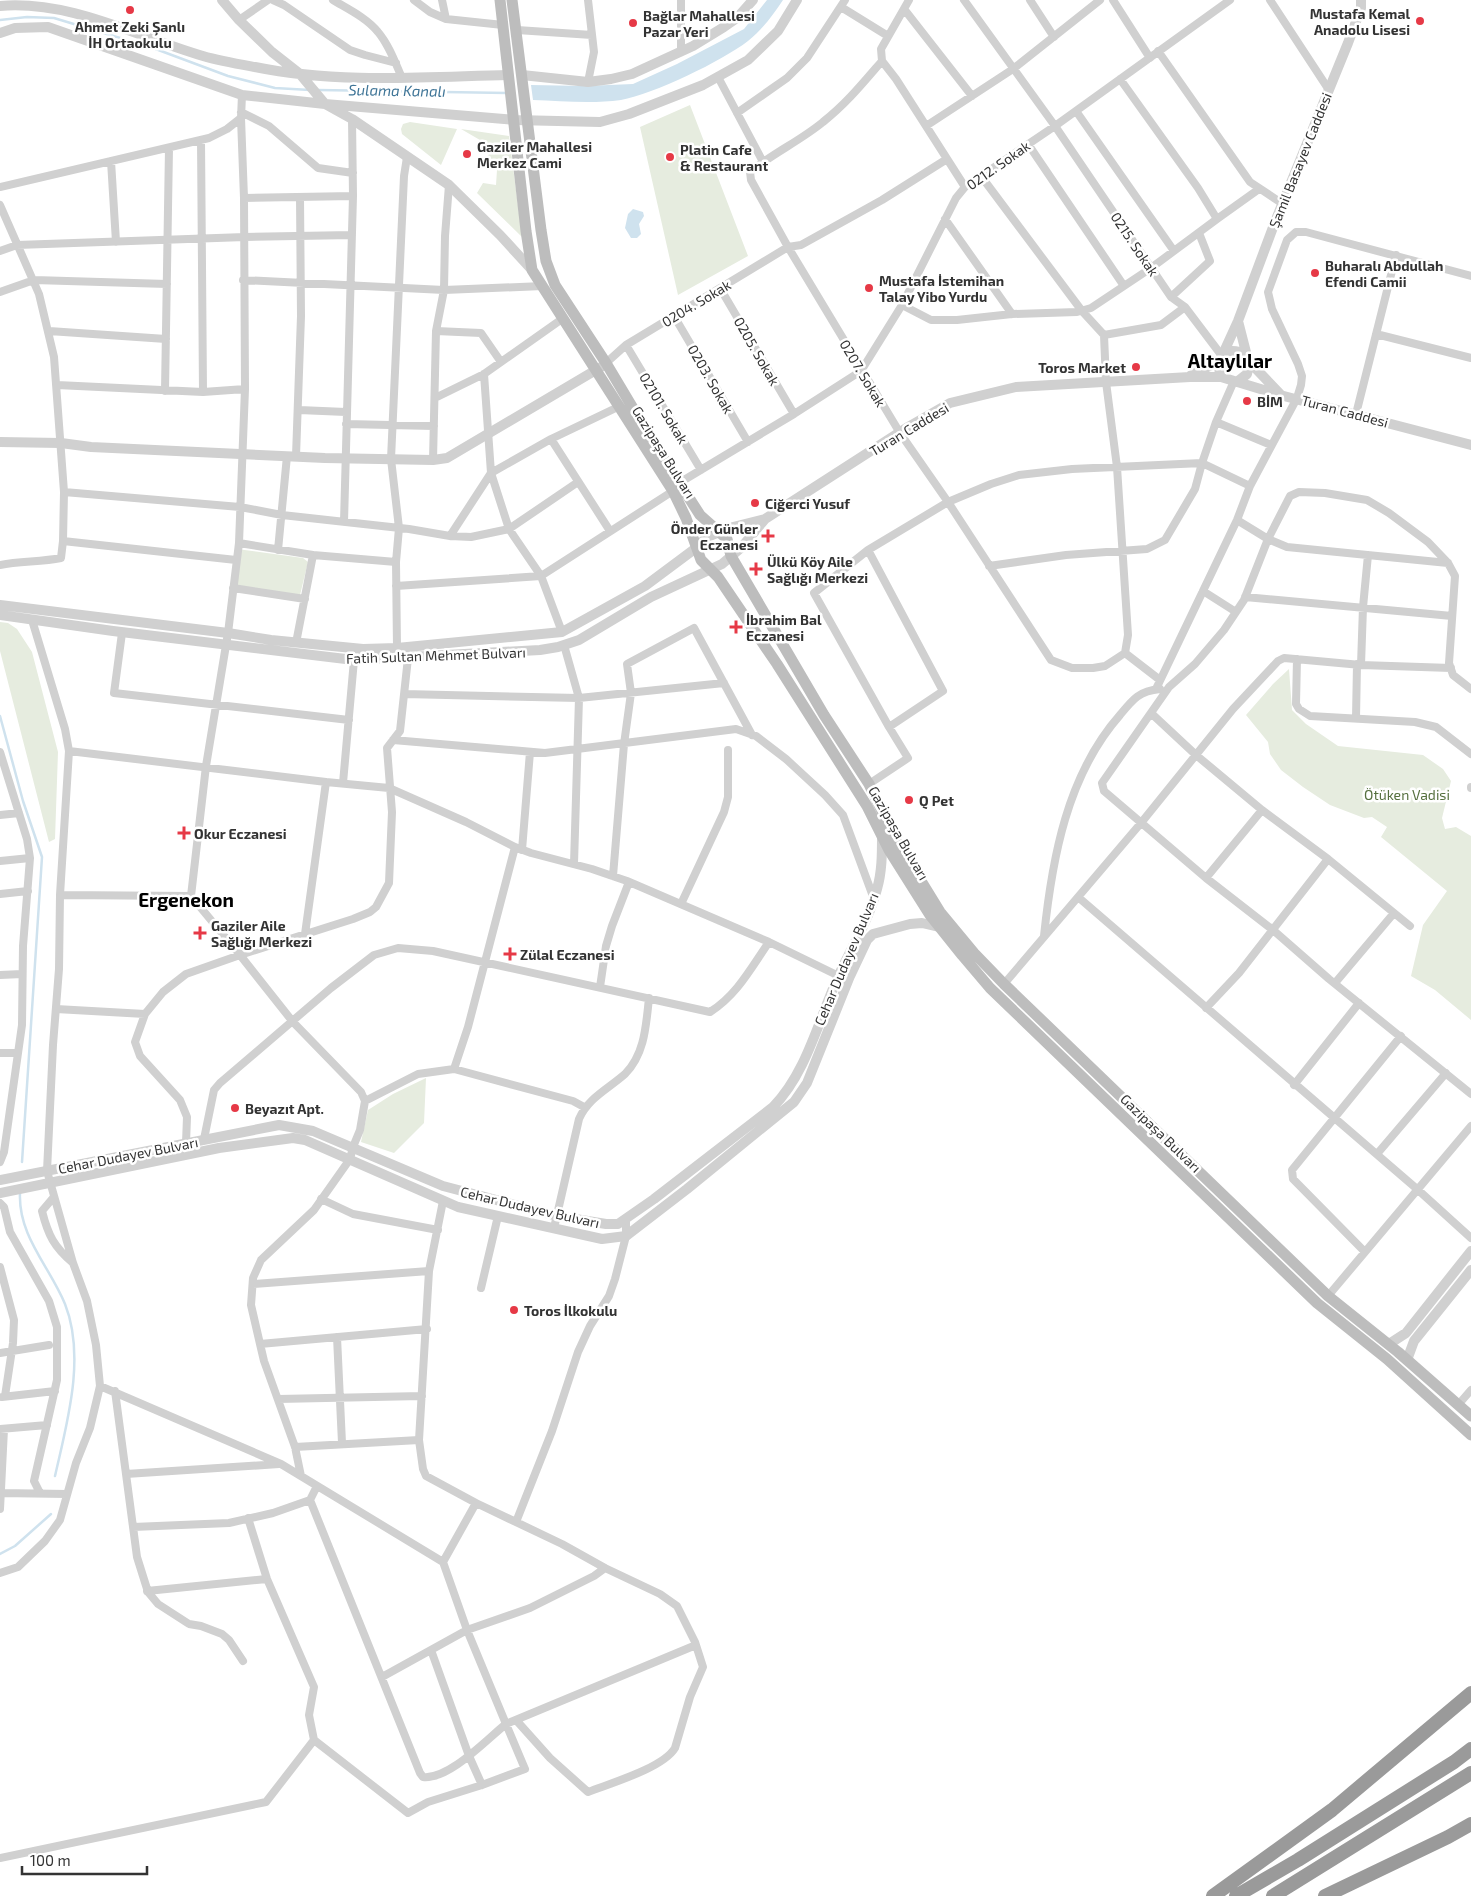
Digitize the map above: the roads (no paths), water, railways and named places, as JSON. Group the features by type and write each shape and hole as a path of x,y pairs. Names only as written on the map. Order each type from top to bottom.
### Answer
{"highway":[{"path":"1213,1896 1332,1810 1471,1693"},
{"path":"1236,1896 1298,1860 1454,1762 1471,1749"},
{"path":"1273,1896 1471,1773"},
{"path":"1325,1896 1471,1824"}],"main road":[{"path":"500,0 508,75"},
{"path":"512,0 523,79"},
{"name":"Gazipaşa Bulvarı","path":"508,75 532,270 618,407 676,487 700,515 726,539 731,556 824,715 869,784 897,842 940,912 974,953 1004,984 1328,1296 1388,1344 1471,1416"},
{"name":"Gazipaşa Bulvarı","path":"523,79 546,261 555,285 606,363 676,487 701,560 718,576 777,664 867,806 882,836 925,907 939,927 990,988 1317,1303 1387,1359 1471,1435"}],"street":[{"path":"222,0 239,20 272,52 300,74 325,104 352,119 449,185 500,235 532,270"},
{"path":"273,0 284,5 350,50 396,63"},
{"path":"333,0 372,25 385,41 402,78"},
{"path":"414,0 430,12 446,19 503,25"},
{"path":"442,0 446,19"},
{"path":"588,0 594,52 588,82"},
{"path":"681,0 681,51"},
{"path":"523,79 588,82 632,74 724,28 737,18 753,0"},
{"path":"0,33 15,28 48,27 242,95 514,120 600,122 630,114 703,85 748,60 778,31 797,0"},
{"path":"909,0 881,49 882,61 896,79 964,187"},
{"name":"0215. Sokak","path":"964,0 1055,126 1171,297 1185,307 1220,358"},
{"path":"1030,0 1054,37"},
{"path":"926,126 1013,69 1100,0"},
{"path":"1113,0 1150,58"},
{"name":"0212. Sokak","path":"541,576 701,470 861,371 902,305 945,219 964,187 1055,126 1230,0"},
{"path":"1270,0 1328,90"},
{"path":"239,20 264,1"},
{"path":"0,6 52,2 83,11 203,56 256,68 300,74 337,78 508,75"},
{"path":"737,113 787,78 807,58 843,3 888,36"},
{"name":"Şamil Basayev Caddesi","path":"1220,358 1238,321 1363,3"},
{"path":"904,9 972,96"},
{"path":"516,30 592,35"},
{"path":"1158,52 1250,182 1283,204"},
{"path":"718,77 762,162 822,123 851,98 882,61"},
{"path":"1120,79 1198,188 1217,219"},
{"path":"242,95 245,237 243,280 245,389 239,543 228,633 206,766 191,896 240,954 293,1022 361,1092 365,1101 360,1130 350,1159 314,1210 261,1260 253,1278 251,1305 260,1344 295,1446 301,1476"},
{"path":"1076,111 1174,251"},
{"path":"0,187 201,140 227,129 241,115"},
{"path":"241,115 269,126 318,168 353,173"},
{"path":"344,522 354,196 352,119"},
{"path":"201,140 203,392"},
{"path":"1028,144 1124,286"},
{"path":"165,391 169,148"},
{"path":"397,648 396,562 399,528 391,460 404,176 407,157"},
{"name":"0204. Sokak","path":"606,363 626,345 788,247 801,245 882,200 947,159"},
{"path":"111,162 116,242"},
{"name":"0207. Sokak","path":"762,162 750,172 751,180 788,247 900,433 948,502 1051,660 1072,668 1093,668 1106,666 1125,653"},
{"path":"981,176 1082,311 1104,335 1106,382 1117,467 1123,552 1128,635 1125,653 1160,680"},
{"path":"433,460 436,331 444,290 445,236 449,185"},
{"path":"902,305 931,320 1082,311 1091,308 1151,268 1259,189"},
{"path":"244,198 354,196"},
{"path":"278,550 299,410 302,284 300,197"},
{"path":"0,204 34,280 49,331 57,385 64,492 61,558 42,562 17,562 0,565"},
{"path":"945,219 1012,314"},
{"path":"1156,689 1236,520 1250,486 1297,398 1302,376 1272,309 1268,292 1287,240 1296,232 1306,232 1471,276"},
{"path":"1171,297 1210,261 1199,233"},
{"path":"0,251 17,245 352,235"},
{"path":"1356,414 1396,256"},
{"path":"0,292 34,280 167,284"},
{"path":"243,280 444,290 543,286"},
{"name":"0205. Sokak","path":"720,288 794,414"},
{"path":"1104,335 1161,325 1185,307"},
{"name":"0203. Sokak","path":"674,316 748,442"},
{"path":"434,398 484,374 562,319"},
{"path":"989,566 1066,555 1147,549 1165,540 1196,489 1202,463 1216,422 1235,381 1247,374 1249,364 1238,321"},
{"path":"49,331 166,339"},
{"path":"436,331 481,333 501,362"},
{"path":"1376,334 1471,358"},
{"name":"02101. Sokak","path":"626,345 701,470"},
{"path":"1221,377 1218,366 1220,358 1230,351 1240,352 1280,395"},
{"name":"Turan Caddesi","path":"1190,377 1220,358"},
{"path":"0,442 61,443 243,454 433,460 447,458 596,371 606,363"},
{"path":"484,374 491,473 509,529 541,576 562,632"},
{"name":"Turan Caddesi","path":"765,519 950,403 1016,387 1190,377 1221,377 1280,395 1471,445"},
{"path":"57,385 203,392 245,389"},
{"path":"450,536 491,473 551,439 618,407"},
{"path":"299,410 346,412"},
{"path":"1216,422 1272,445"},
{"path":"346,424 434,426"},
{"path":"551,439 610,531"},
{"path":"869,784 908,758 889,728 814,592 868,550 948,502 991,484 1019,475 1117,467 1202,463 1250,486"},
{"path":"64,492 240,508 282,515 470,537 509,529 578,482"},
{"path":"1471,689 1453,674 1449,663 1455,576 1448,563 1428,542 1367,500 1325,493 1299,492 1290,496 1268,539 1246,597 1224,630 1195,664 1169,687 1152,714 1102,783 1104,791 1206,878 1273,930 1471,1094"},
{"name":"Fatih Sultan Mehmet Bulvarı","path":"0,605 296,643 363,649 397,648 562,632 645,586 696,548 707,537 729,528 765,519"},
{"name":"Fatih Sultan Mehmet Bulvarı","path":"0,616 354,660 540,650 579,640 651,597 722,564 765,519"},
{"path":"1236,520 1268,539 1287,547 1448,563"},
{"path":"63,541 236,560"},
{"path":"239,543 313,555 396,562"},
{"path":"868,550 943,691 889,728"},
{"path":"296,643 313,555"},
{"path":"1356,718 1368,555"},
{"path":"396,586 541,576"},
{"path":"232,588 305,599"},
{"path":"1203,591 1236,612"},
{"path":"1246,597 1452,616"},
{"path":"0,1573 18,1566 45,1541 60,1520 76,1463 90,1428 100,1386 96,1345 86,1300 53,1198 47,1171 69,751 65,729 32,620"},
{"path":"613,876 624,744 631,693 627,664 694,628 752,735"},
{"path":"122,632 114,693 349,720"},
{"path":"564,645 579,698 574,864"},
{"path":"186,1143 187,1116 180,1100 140,1056 135,1042 145,1014 163,992 186,974 240,954 370,912 381,900 389,883 392,812 387,748 400,731 408,658"},
{"path":"1004,984 1141,823 1233,709 1278,661 1284,658 1359,665 1451,668"},
{"path":"1297,659 1296,704 1299,709 1310,716 1415,722 1436,727 1471,754"},
{"path":"343,783 354,660"},
{"path":"404,694 579,698 724,683"},
{"path":"1044,936 1049,893 1061,832 1078,781 1108,729 1135,697 1146,690 1169,687"},
{"path":"1152,714 1196,755 1262,810 1328,859 1410,926"},
{"path":"393,740 545,753 736,729 752,735 786,759 826,795 843,816 874,899"},
{"path":"681,904 724,812 728,797 728,750"},
{"path":"69,751 389,788 466,822 518,848 629,882 769,942 849,981"},
{"path":"0,752 27,839 30,858 22,974 22,1024 4,1152 0,1162"},
{"path":"454,1069 518,848 530,752"},
{"path":"0,781 9,780"},
{"path":"305,934 326,782"},
{"path":"1206,878 1262,810"},
{"path":"0,815 18,813"},
{"name":"Cehar Dudayev Bulvarı","path":"0,1180 279,1125 313,1131 353,1146 443,1186 557,1216 606,1224 618,1224 773,1107 784,1096 798,1073 838,976 864,924 874,899 882,863 882,836"},
{"path":"0,861 30,858"},
{"path":"1206,1008 1239,973 1328,859"},
{"path":"600,987 608,939 629,882"},
{"path":"0,894 28,891"},
{"path":"60,895 191,896"},
{"path":"1078,896 1377,1154 1471,1238"},
{"path":"1335,983 1394,913"},
{"name":"Cehar Dudayev Bulvarı","path":"0,1193 218,1148 292,1138 305,1140 458,1207 602,1239 626,1236 794,1102 807,1083 867,940 873,934 922,922 939,927"},
{"path":"204,1139 214,1090 220,1083 331,988 374,955 398,948 433,951 710,1012 724,1004 737,990 769,942"},
{"path":"0,975 22,974"},
{"path":"554,1228 579,1119 584,1107 626,1073 638,1056 645,1032 649,998"},
{"path":"1294,1084 1359,1003"},
{"path":"56,1009 145,1014"},
{"path":"1365,1252 1293,1179 1292,1170 1401,1036"},
{"path":"0,1053 17,1053"},
{"path":"365,1101 418,1074 454,1069 573,1101 584,1107"},
{"path":"1377,1154 1446,1072"},
{"path":"0,1118 9,1117"},
{"path":"1328,1296 1471,1126"},
{"path":"53,1198 42,1211 47,1231 60,1252 73,1263"},
{"path":"321,1199 353,1214 438,1230"},
{"path":"443,1201 429,1271 419,1440 426,1476 476,1503 660,1594 677,1606 696,1645 703,1667 690,1697 675,1748 671,1755 658,1764 588,1792 550,1758 516,1720"},
{"path":"0,1203 4,1207 10,1232 50,1301 57,1327 57,1380 34,1481 40,1493"},
{"path":"481,1288 498,1216"},
{"path":"516,1522 552,1431 578,1352 590,1326 609,1296 616,1279 626,1236 626,1219"},
{"path":"1388,1344 1406,1333 1471,1251"},
{"path":"0,1267 4,1301 14,1320 12,1351 2,1397 55,1391"},
{"path":"1407,1360 1414,1341 1471,1270"},
{"path":"253,1284 429,1271"},
{"path":"260,1344 427,1329"},
{"path":"337,1337 342,1443"},
{"path":"0,1354 49,1345"},
{"path":"100,1386 281,1464 443,1562 468,1630 525,1769 428,1802 408,1813 314,1740 309,1715 314,1687 267,1579 248,1518"},
{"path":"1458,1405 1471,1390"},
{"path":"115,1391 137,1557 148,1590 158,1604 189,1624 201,1626 222,1634 229,1640 243,1661"},
{"path":"278,1399 422,1396"},
{"path":"0,1508 2,1429 47,1425"},
{"path":"295,1446 419,1440"},
{"path":"126,1474 281,1464"},
{"path":"133,1528 229,1522 273,1513 310,1500 317,1486"},
{"path":"0,1493 67,1494"},
{"path":"310,1500 423,1777 430,1778 456,1766 506,1724 696,1645"},
{"path":"443,1562 476,1503"},
{"path":"382,1677 468,1630 530,1608 594,1576 605,1568"},
{"path":"148,1590 267,1579"},
{"path":"431,1650 469,1756 482,1785"},
{"path":"0,1858 266,1802 314,1740"}],"water":[{"path":"767,0 783,0 767,22 748,41 722,58 669,84 635,97 621,100 588,102 533,100 531,85 585,86 633,84 677,64 744,29"},
{"path":"633,209 643,212 644,216 639,224 641,234 637,238 631,238 625,228 628,214"}],"waterway":[{"name":"Sulama Kanalı","path":"0,20 27,17 54,18 153,48 228,76 275,88 310,90"},
{"name":"Sulama Kanalı","path":"318,90 507,93"},
{"path":"0,716 23,801 42,857 22,1162"},
{"path":"20,1193 24,1223 36,1251 65,1304 71,1324 74,1346 74,1368 69,1412 55,1476"},
{"path":"0,1554 15,1546 51,1514"}],"place":[{"name":"Ahmet Zeki Şanlı İH Ortaokulu","path":"130,10"},
{"name":"Mustafa Kemal Anadolu Lisesi","path":"1420,21"},
{"name":"Bağlar Mahallesi Pazar Yeri","path":"633,23"},
{"name":"Gaziler Mahallesi Merkez Cami","path":"467,154"},
{"name":"Platin Cafe & Restaurant","path":"670,157"},
{"name":"Buharalı Abdullah Efendi Camii","path":"1315,273"},
{"name":"Mustafa İstemihan Talay Yibo Yurdu","path":"869,288"},
{"name":"Toros Market","path":"1136,367"},
{"name":"BİM","path":"1247,401"},
{"name":"Ciğerci Yusuf","path":"755,503"},
{"name":"Önder Günler Eczanesi","path":"768,536"},
{"name":"Ülkü Köy Aile Sağlığı Merkezi","path":"756,569"},
{"name":"İbrahim Bal Eczanesi","path":"736,627"},
{"name":"Q Pet","path":"909,800"},
{"name":"Okur Eczanesi","path":"184,833"},
{"name":"Gaziler Aile Sağlığı Merkezi","path":"200,933"},
{"name":"Zülal Eczanesi","path":"510,954"},
{"name":"Beyazıt Apt.","path":"235,1108"},
{"name":"Toros İlkokulu","path":"514,1310"}],"district":[{"name":"Altaylılar","path":"1230,360"},
{"name":"Ergenekon","path":"186,899"}],"park label":[{"name":"Ötüken Vadisi","path":"1407,794"}]}
